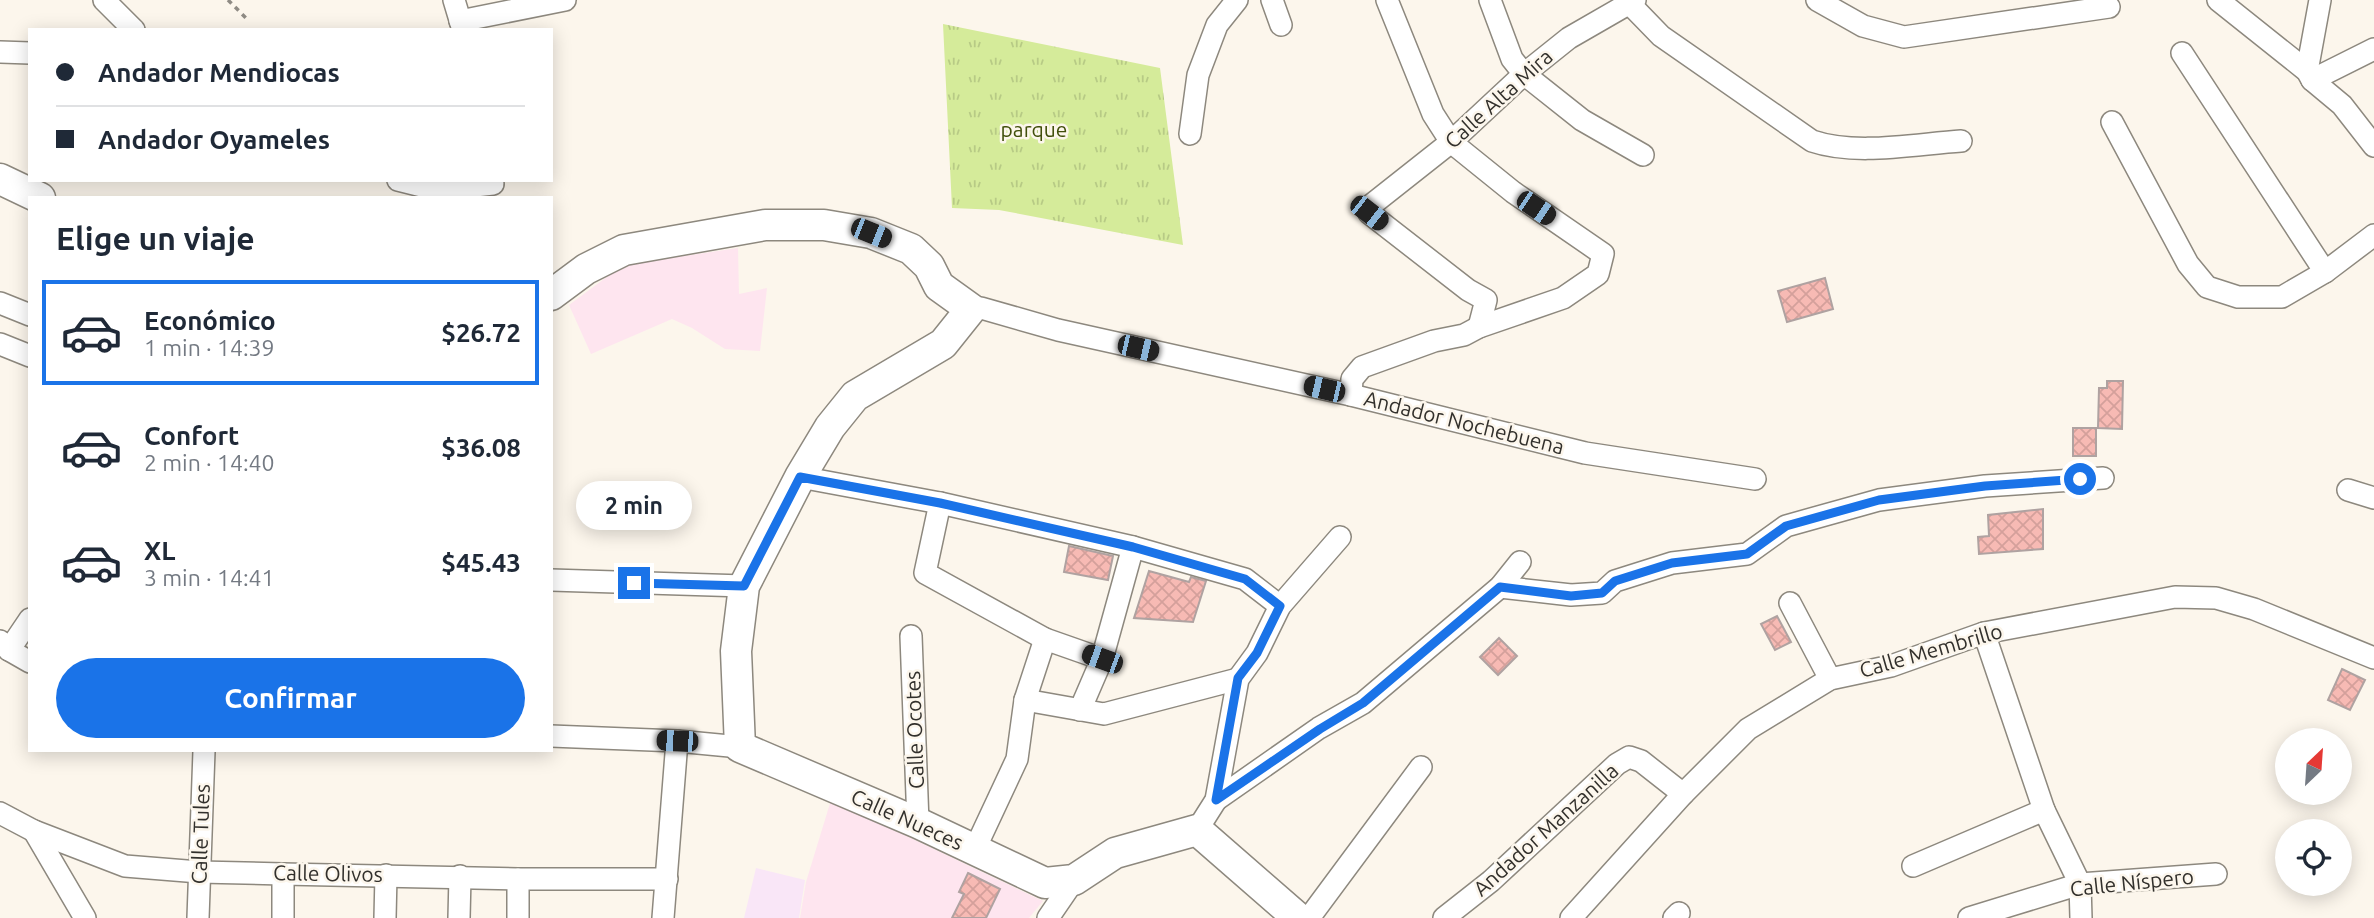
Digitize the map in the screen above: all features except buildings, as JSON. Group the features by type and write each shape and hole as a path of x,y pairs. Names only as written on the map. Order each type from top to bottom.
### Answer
{"main road":[{"path":"0,179 36,196"},
{"path":"553,294 586,269 624,250 765,225 824,225 871,233 911,249 929,266 939,286 971,309 943,344 855,396 830,427 800,477 744,586 736,651 740,747"},
{"name":"Calle Nueces","path":"740,747 918,823 1045,883 1074,880"},
{"path":"1074,880 1115,853 1197,830 1298,918"}],"street":[{"path":"104,0 132,28"},
{"path":"454,0 461,25 565,0"},
{"path":"1190,134 1198,75 1217,25 1237,0"},
{"path":"1272,0 1281,25"},
{"path":"1351,395 1352,379 1363,367 1434,341 1464,335 1479,327 1563,298 1598,274 1603,254 1513,192 1451,142 1433,114 1387,0"},
{"path":"1490,0 1512,59 1524,74 1582,120 1643,155"},
{"path":"1817,0 1863,26 1904,37 2109,7"},
{"path":"2218,0 2310,75 2342,105 2374,146"},
{"path":"2310,75 2320,0"},
{"path":"1630,1 1661,36 1812,141 1831,147 1855,148 1961,141"},
{"name":"Calle Alta Mira","path":"1479,327 1486,300 1468,290 1369,213 1370,206 1451,142 1524,74 1569,38 1630,1"},
{"path":"2310,75 2374,49"},
{"path":"0,52 28,53"},
{"path":"2182,53 2325,272"},
{"path":"2112,122 2188,264 2207,287 2238,297 2282,297 2325,272 2374,235"},
{"path":"406,182 438,190 494,187"},
{"path":"0,303 28,314"},
{"name":"Andador Nochebuena","path":"971,309 981,308 1058,330 1351,395 1585,453 1755,479"},
{"path":"0,345 28,355"},
{"path":"800,477 940,503 1133,547 1245,579 1280,606"},
{"path":"1500,587 1571,596 1602,593 1615,581 1672,563 1747,554 1786,526 1879,500 1985,486 2103,478"},
{"path":"2348,490 2374,498"},
{"path":"940,503 925,573 1045,639 1102,659"},
{"path":"1197,830 1216,800 1238,678 1257,653 1280,606 1340,537"},
{"path":"1080,710 1102,659 1133,547"},
{"path":"1216,800 1363,703 1500,587 1520,562"},
{"path":"553,580 744,586"},
{"name":"Calle Membrillo","path":"1570,918 1683,794 1748,729 1830,679 1891,666 1984,633 2175,597 2216,598 2254,609 2374,658"},
{"path":"1790,603 1830,679"},
{"path":"28,621 5,646 28,661"},
{"path":"1984,633 2043,810 2080,884 2081,918"},
{"name":"Calle Ocotes","path":"911,636 918,823"},
{"path":"975,851 1017,759 1025,699 1045,639"},
{"path":"1025,699 1104,714 1238,678"},
{"path":"553,736 677,741 740,747"},
{"path":"663,918 677,741"},
{"name":"Calle Tules","path":"198,918 204,752"},
{"name":"Andador Manzanilla","path":"1444,918 1491,881 1617,764 1629,757 1641,761 1683,794"},
{"path":"1309,918 1422,767"},
{"path":"1913,866 2043,810"},
{"name":"Calle Olivos","path":"0,813 34,831 125,866 200,872 283,874 667,879"},
{"path":"34,831 85,918"},
{"path":"283,874 283,918"},
{"name":"Calle Níspero","path":"1969,918 2080,884 2216,874"},
{"path":"385,918 386,875"},
{"path":"459,918 460,876"},
{"path":"518,879 518,918"},
{"path":"1048,918 1074,880"}],"path":[{"path":"228,0 249,20"}],"shaded area":[{"path":"738,248 739,294 767,288 760,351 725,349 672,319 591,354 569,305 623,265"},
{"path":"831,800 1043,901 1029,918 800,918 806,882"},
{"path":"756,868 805,880 799,918 744,918"}],"green space":[{"name":"parque","path":"943,24 1160,68 1183,245 999,210 952,208"}],"route":[{"path":"634,583 744,586 800,477 940,503 1133,547 1245,579 1280,606 1257,653 1238,678 1216,800 1363,703 1500,587 1571,596 1602,593 1615,581 1672,563 1747,554 1786,526 1879,500 1985,486 2080,479"}]}
